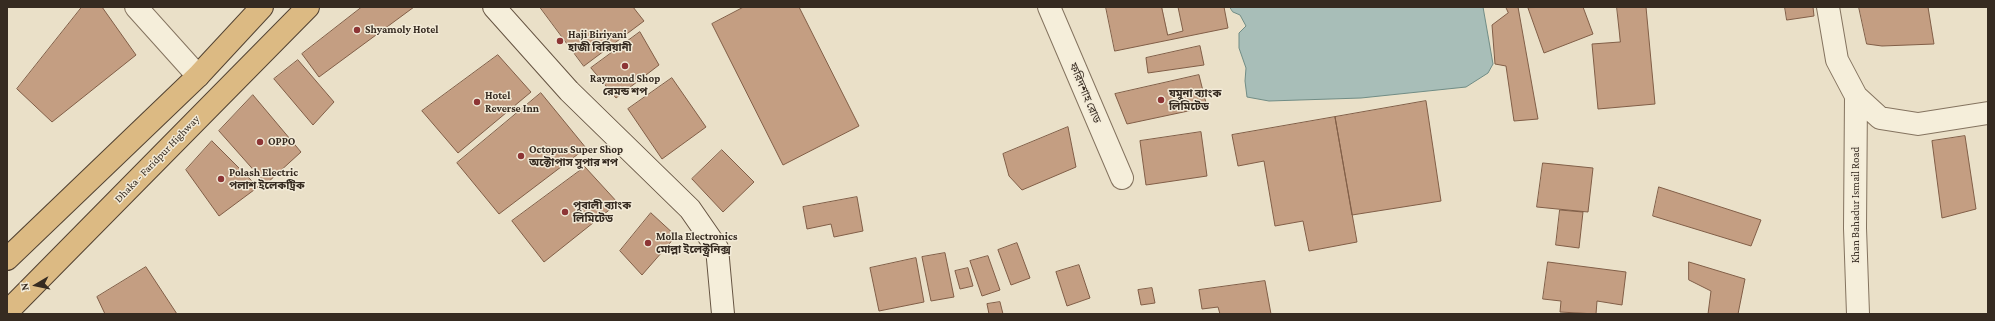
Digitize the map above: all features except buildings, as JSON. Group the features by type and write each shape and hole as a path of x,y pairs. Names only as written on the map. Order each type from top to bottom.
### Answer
{"highway":[{"path":"7,259 198,76 262,7"},
{"name":"Dhaka - Faridpur Highway","path":"7,312 308,7"}],"street":[{"path":"136,7 198,76"},
{"path":"494,7 569,91 690,209 717,248 723,314"},
{"name":"ফরিদশাহ রোড","path":"1049,7 1122,178"},
{"path":"1828,7 1837,60 1856,96 1880,118 1918,124 1988,114"},
{"name":"Khan Bahadur Ismail Road","path":"1856,96 1855,228 1858,314"}],"water":[{"path":"1230,7 1483,7 1493,64 1488,73 1466,87 1361,98 1269,101 1247,97 1245,81 1246,68 1239,48 1239,33 1246,26 1240,15 1233,12"}],"place":[{"name":"Shyamoly Hotel","path":"357,30"},
{"name":"Haji Biriyani হাজী বিরিয়ানী","path":"560,41"},
{"name":"Raymond Shop রেমন্ড শপ","path":"625,66"},
{"name":"যমুনা ব্যাংক লিমিটেড","path":"1161,100"},
{"name":"Hotel Reverse Inn","path":"477,102"},
{"name":"OPPO","path":"260,142"},
{"name":"Octopus Super Shop অক্টোপাস সুপার শপ","path":"521,156"},
{"name":"Polash Electric পলাশ ইলেকট্রিক","path":"221,179"},
{"name":"পূবালী ব্যাংক লিমিটেড","path":"565,212"},
{"name":"Molla Electronics মোল্লা ইলেক্ট্রনিক্স","path":"648,243"}]}
